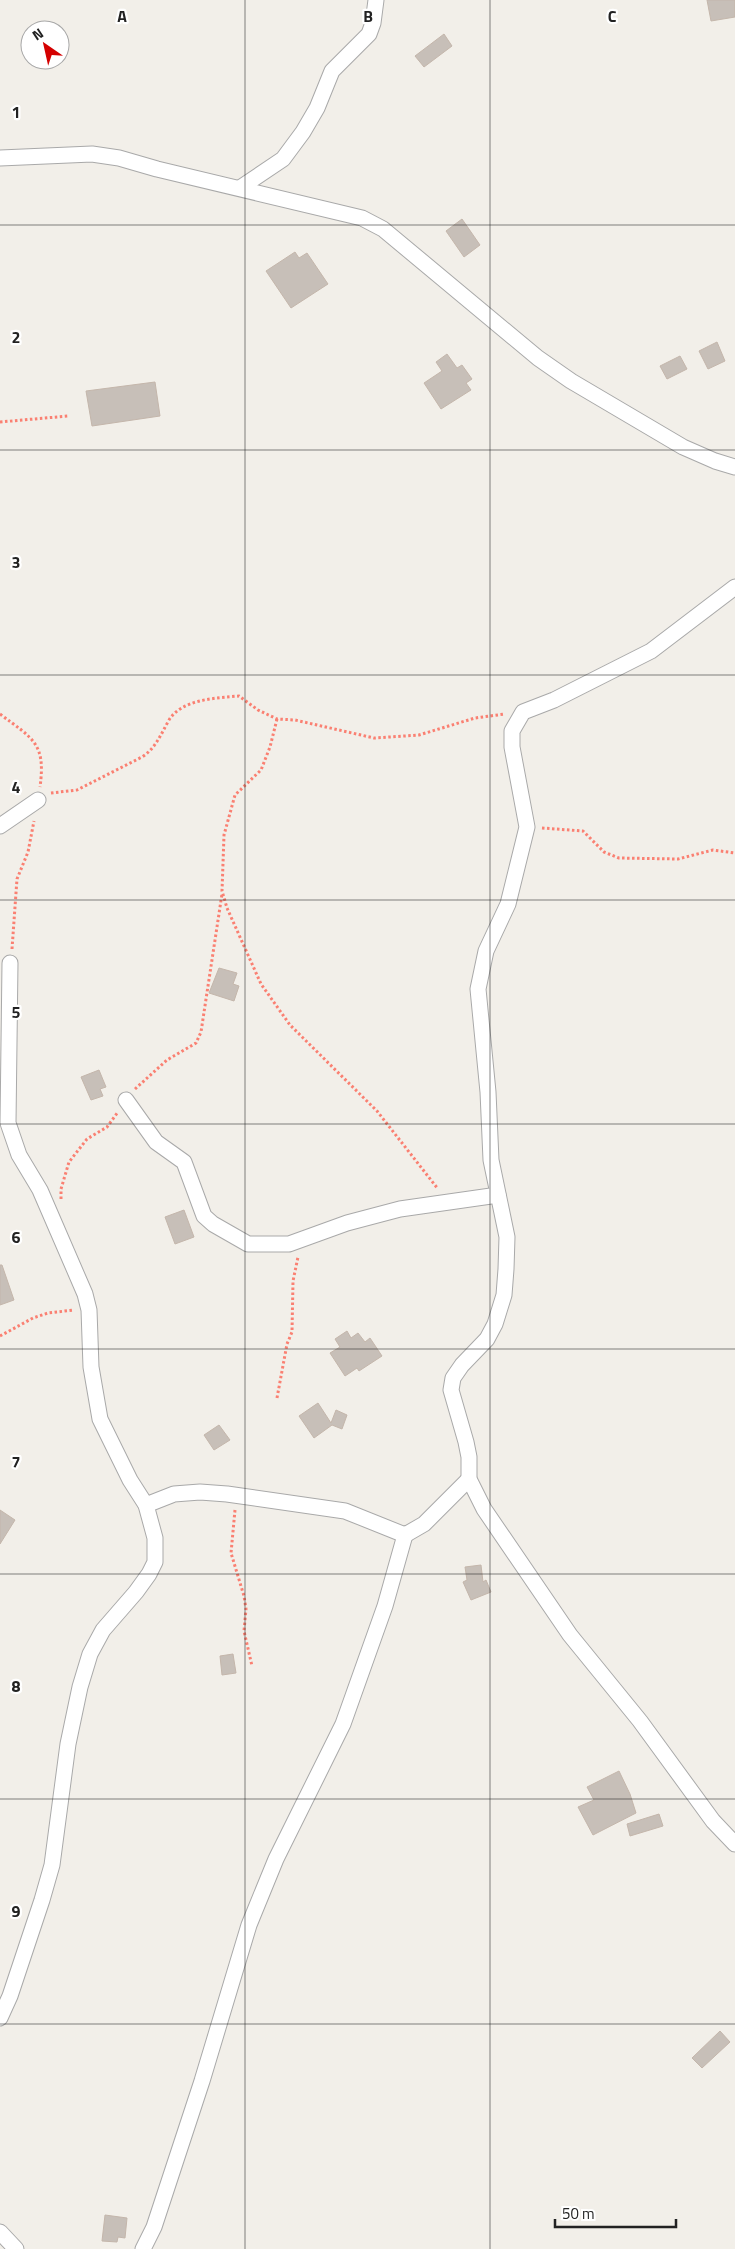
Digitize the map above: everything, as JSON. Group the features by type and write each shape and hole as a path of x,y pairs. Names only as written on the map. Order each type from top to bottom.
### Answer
{"street":[{"path":"240,188 283,158 303,132 317,108 332,71 369,34 373,23 376,0"},
{"path":"0,158 92,154 120,158 157,169 362,218 383,229 538,358 571,381 683,447 715,461 735,467"},
{"path":"735,587 651,651 554,700 524,712 512,731 512,747 527,827 508,904 486,951 478,988 488,1092 491,1160 507,1237 504,1295 488,1339 462,1365 453,1378 451,1390 469,1457 468,1479 484,1509 570,1635 640,1721 713,1821 735,1844"},
{"path":"0,826 38,797"},
{"path":"0,2018 10,1996 52,1865 68,1744 80,1687 90,1654 103,1630 136,1592 155,1562 155,1538 146,1505 130,1480 100,1419 90,1367 89,1310 85,1294 40,1190 19,1155 8,1123 6,1107 10,964"},
{"path":"126,1100 156,1142 184,1162 204,1216 213,1224 248,1244 289,1244 356,1220 400,1209 498,1195"},
{"path":"143,2249 154,2227 196,2099 249,1925 276,1859 343,1724 386,1606 406,1535 424,1524 468,1479"},
{"path":"146,1505 174,1494 200,1492 236,1496 345,1510 406,1535"},
{"path":"0,2232 16,2249"}],"path":[{"path":"0,422 68,416"},
{"path":"38,797 77,790 142,757 150,752 176,710 189,704 239,696 258,710 277,720 296,720 374,738 418,735 475,718 524,712"},
{"path":"0,714 28,735 38,748 42,768 28,852 17,879 10,964"},
{"path":"58,1229 61,1189 69,1162 87,1139 107,1127 126,1100 167,1060 196,1043 201,1032 222,891 224,835 235,795 261,770 270,747 277,720"},
{"path":"527,827 583,832 604,852 619,858 678,859 713,850 735,853"},
{"path":"222,891 243,947 261,984 290,1025 377,1111 448,1202"},
{"path":"277,1398 287,1344 292,1332 294,1281 302,1240"},
{"path":"0,1336 33,1318 48,1313 89,1310"},
{"path":"236,1496 230,1553 244,1596 246,1609 244,1631 252,1666"}],"building":[{"path":"707,0 735,0 735,17 711,21"},
{"path":"444,34 452,46 424,67 415,56"},
{"path":"462,219 480,245 464,257 446,231"},
{"path":"295,252 299,258 307,253 328,284 291,308 266,271"},
{"path":"717,342 725,361 708,369 699,351"},
{"path":"447,354 457,368 462,365 472,379 466,383 471,390 441,409 424,383 442,371 436,362"},
{"path":"680,356 687,369 667,379 660,366"},
{"path":"155,382 160,416 92,426 86,391"},
{"path":"219,968 237,973 233,984 239,986 234,1001 209,993"},
{"path":"99,1070 106,1087 100,1089 103,1096 91,1100 81,1077"},
{"path":"184,1210 194,1237 175,1244 165,1217"},
{"path":"0,1265 2,1265 14,1300 0,1305"},
{"path":"347,1331 351,1338 358,1333 365,1342 370,1338 382,1356 359,1371 357,1368 345,1376 330,1353 340,1347 335,1339"},
{"path":"318,1403 331,1423 336,1410 347,1415 342,1429 332,1425 314,1438 299,1416"},
{"path":"219,1425 230,1440 214,1450 204,1435"},
{"path":"0,1510 15,1520 0,1544"},
{"path":"481,1565 483,1582 486,1580 491,1592 471,1600 463,1582 467,1580 465,1567"},
{"path":"233,1654 236,1673 222,1675 220,1656"},
{"path":"619,1771 630,1794 636,1813 593,1835 578,1807 594,1800 587,1787"},
{"path":"659,1814 663,1826 630,1836 627,1824"},
{"path":"720,2031 730,2042 702,2068 692,2058"},
{"path":"105,2215 127,2218 125,2238 118,2237 117,2242 102,2241"}]}
